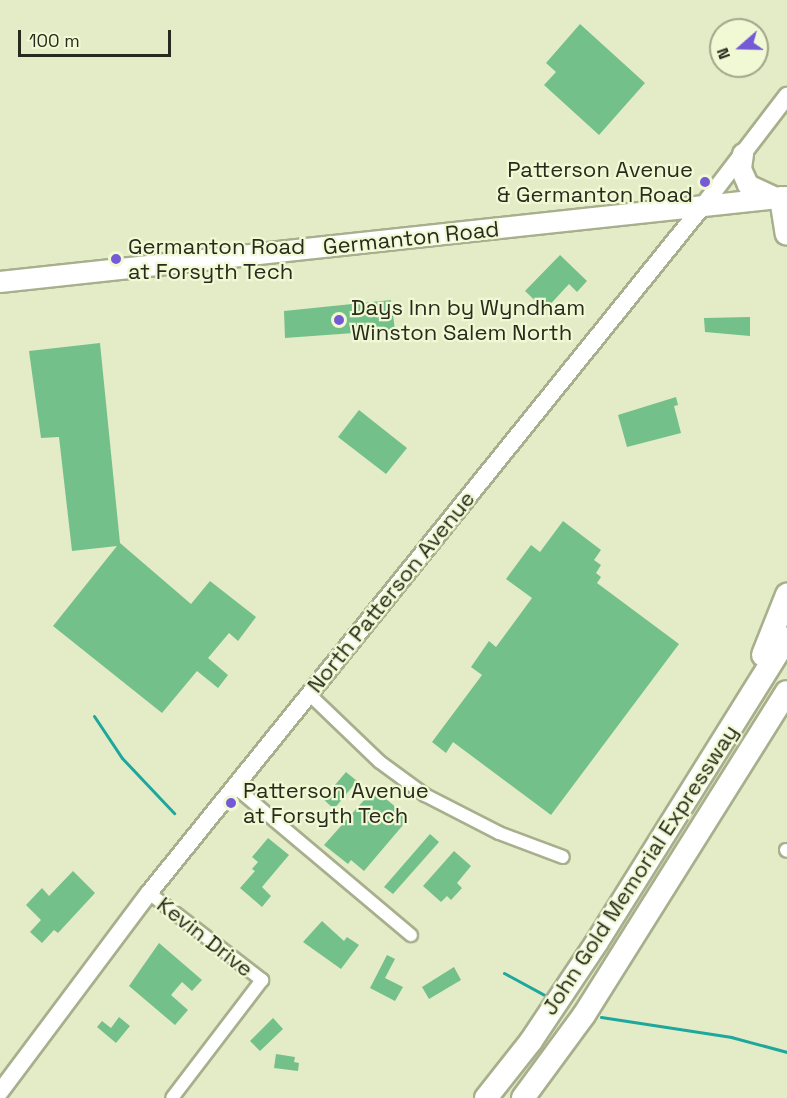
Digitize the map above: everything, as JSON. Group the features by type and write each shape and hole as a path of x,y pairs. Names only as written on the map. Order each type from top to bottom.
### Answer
{"highway":[{"path":"781,198 787,234"},
{"path":"703,774 716,738 767,648 787,595"},
{"name":"John Gold Memorial Expressway","path":"486,1098 550,1012 703,774 787,638"},
{"name":"John Gold Memorial Expressway","path":"523,1098 584,1015 787,692"}],"main road":[{"name":"North Patterson Avenue","path":"0,1092 149,893 702,207 787,96"},
{"path":"743,154 741,169 748,184 781,198"},
{"name":"Germanton Road","path":"0,282 781,198"}],"street":[{"path":"309,694 380,762 425,795 499,833 563,857"},
{"path":"235,787 411,935"},
{"name":"Kevin Drive","path":"149,893 262,980 172,1098"}],"building":[{"path":"580,24 645,83 599,135 544,85 556,72 546,63"},
{"path":"560,255 587,281 577,292 569,284 545,310 525,291"},
{"name":"Days Inn by Wyndham Winston Salem North","path":"391,300 395,330 285,338 284,311"},
{"path":"750,317 750,336 705,332 704,318"},
{"path":"100,343 120,543 191,604 210,581 256,617 238,641 229,633 208,658 228,675 218,688 197,671 162,713 53,626 117,546 72,551 59,437 41,438 29,351"},
{"path":"676,397 678,405 674,406 681,433 627,447 618,415"},
{"path":"359,410 407,448 386,474 338,437"},
{"path":"563,521 601,550 594,560 601,565 596,573 601,577 597,583 679,644 551,815 453,742 446,753 432,742 482,675 471,667 489,641 496,647 532,598 506,579 531,545 540,552"},
{"path":"346,772 357,781 334,809 323,799"},
{"path":"374,789 409,818 364,871 351,860 348,864 324,845"},
{"path":"430,834 439,842 393,894 384,887"},
{"path":"268,838 289,855 262,887 271,896 262,907 240,888 255,871 252,869 258,862 252,857"},
{"path":"454,851 471,866 457,883 462,888 451,900 447,896 441,902 423,886"},
{"path":"73,871 95,893 58,933 54,930 42,943 30,932 41,920 26,905 42,888 49,896"},
{"path":"322,921 344,941 347,937 359,945 341,969 303,942"},
{"path":"159,943 202,980 192,991 182,982 171,995 188,1010 175,1025 129,986"},
{"path":"387,955 395,959 385,978 403,987 395,1001 370,988"},
{"path":"454,967 461,980 429,999 422,987"},
{"path":"119,1017 130,1026 116,1043 97,1027 102,1021 111,1028"},
{"path":"273,1018 283,1029 260,1051 250,1041"},
{"path":"276,1054 295,1057 294,1062 299,1063 298,1071 274,1068"}],"waterway":[{"path":"94,716 122,758 174,813"},
{"path":"504,973 548,997"},
{"path":"601,1017 731,1037 787,1052"}],"place":[{"name":"Patterson Avenue & Germanton Road","path":"705,182"},
{"name":"Germanton Road at Forsyth Tech","path":"116,259"},
{"name":"Days Inn by Wyndham Winston Salem North","path":"339,320"},
{"name":"Patterson Avenue at Forsyth Tech","path":"231,803"}]}
